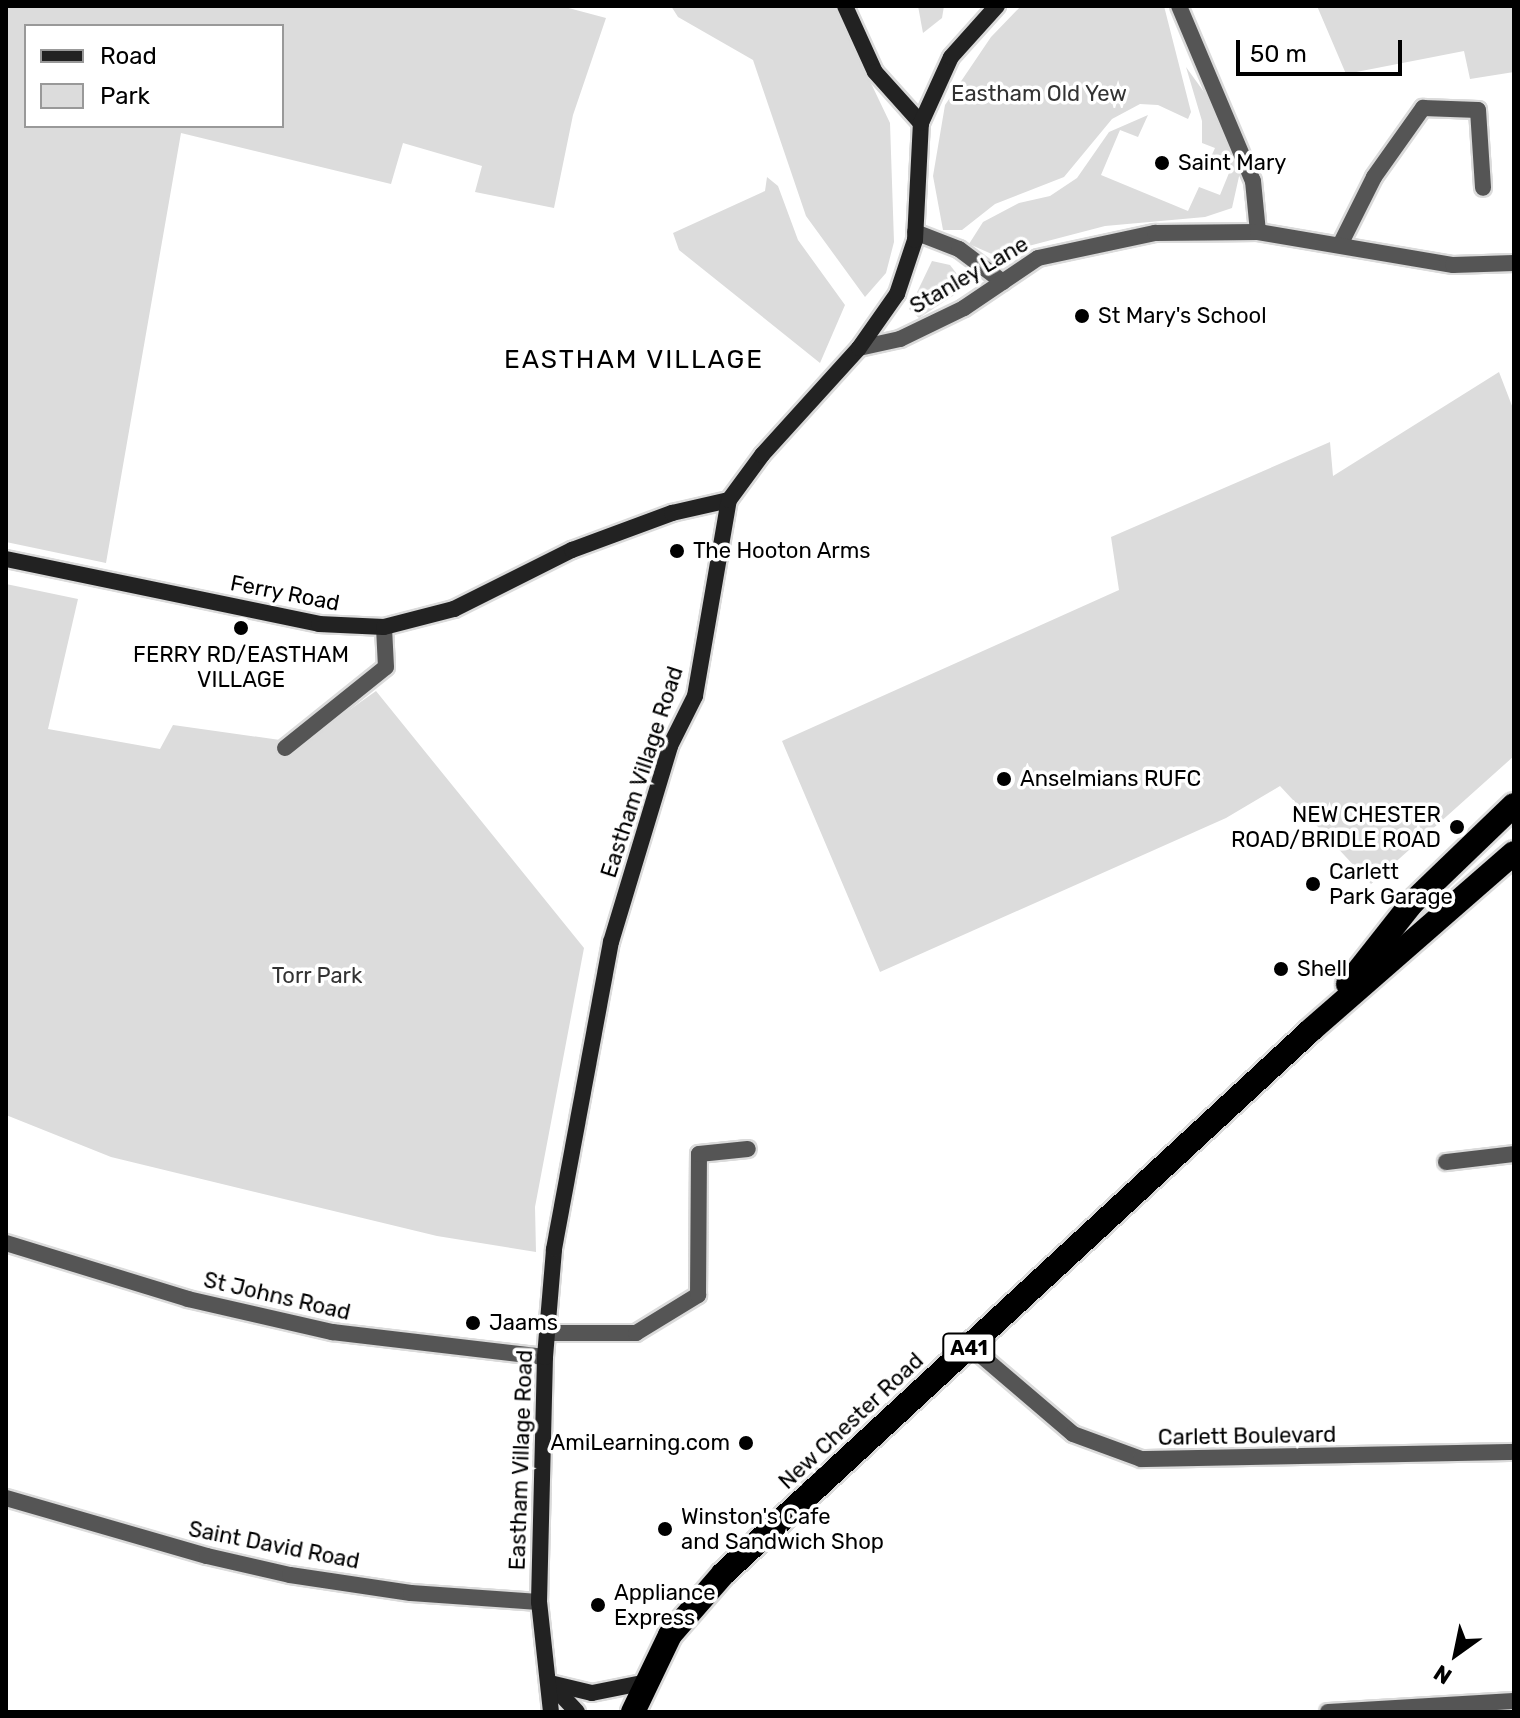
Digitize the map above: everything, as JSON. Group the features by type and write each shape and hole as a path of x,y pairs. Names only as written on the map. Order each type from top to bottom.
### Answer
{"highway":[{"name":"New Chester Road","path":"1311,1030 1412,903 1514,805"},
{"name":"New Chester Road","path":"633,1712 670,1635 723,1574 1311,1030 1514,853"}],"main road":[{"path":"845,6 875,72 921,123"},
{"name":"Eastham Village Road","path":"551,1712 539,1602 545,1357 554,1249 611,942 662,771 695,696 729,500 762,455 859,348 897,294 915,232 921,123 951,57 997,6"},
{"name":"Ferry Road","path":"6,559 319,624 384,627 454,609 572,550 672,513 729,500"},
{"path":"550,1683 592,1693 647,1682"},
{"path":"550,1683 577,1712"}],"street":[{"path":"1179,6 1253,181 1258,232"},
{"path":"1340,245 1374,177 1423,108 1478,110 1483,188"},
{"path":"915,232 959,249 1003,282"},
{"name":"Stanley Lane","path":"859,348 900,339 964,308 1038,258 1081,246 1155,233 1258,232 1453,265 1514,263"},
{"path":"285,748 386,667 384,627"},
{"path":"547,1333 636,1333 698,1295 699,1154 748,1149"},
{"path":"1446,1162 1514,1154"},
{"name":"St Johns Road","path":"6,1243 188,1299 332,1332 545,1357"},
{"name":"Carlett Boulevard","path":"970,1346 1073,1434 1141,1459 1514,1452"},
{"name":"Saint David Road","path":"6,1498 192,1553 290,1575 411,1593 539,1602"},
{"path":"1328,1712 1412,1710 1514,1701"}],"green space":[{"path":"6,6 561,6 606,18 573,115 554,208 475,192 482,166 403,143 391,184 181,133 106,563 6,542"},
{"path":"671,6 834,6 890,123 894,242 886,273 865,297 806,216 753,60 678,17"},
{"path":"918,6 944,6 942,18 923,33"},
{"name":"Eastham Old Yew","path":"1021,6 1164,6 1191,112 1188,119 1158,105 1140,104 1112,119 1064,177 995,204 962,230 943,230 933,176 945,105 991,37"},
{"path":"1317,6 1514,6 1514,72 1470,79 1464,51 1346,74"},
{"path":"1186,67 1217,110 1240,172 1232,208 1205,217 1105,226 994,255 969,244 983,222 1019,203 1050,196 1077,178 1109,132 1148,115 1138,137 1120,130 1101,175 1188,211 1199,187 1220,195 1229,173 1226,166 1210,159 1215,148 1202,143 1202,121"},
{"path":"767,177 778,186 798,240 845,305 820,363 679,250 673,233 765,191"},
{"path":"932,261 950,265 963,282 959,292 919,318 909,309"},
{"path":"1499,372 1514,411 1514,756 1371,884 1280,786 1226,818 880,972 782,741 1119,590 1111,537 1330,442 1333,476"},
{"name":"Torr Park","path":"6,584 78,599 48,729 160,749 173,725 280,740 289,753 376,691 584,948 535,1207 536,1252 437,1236 111,1157 6,1115"}],"place":[{"name":"Saint Mary","path":"1162,163"},
{"name":"St Mary's School","path":"1082,316"},
{"name":"The Hooton Arms","path":"677,551"},
{"name":"FERRY RD/EASTHAM VILLAGE","path":"241,628"},
{"name":"Anselmians RUFC","path":"1004,779"},
{"name":"NEW CHESTER ROAD/BRIDLE ROAD","path":"1457,827"},
{"name":"Carlett Park Garage","path":"1313,884"},
{"name":"Shell","path":"1281,969"},
{"name":"Jaams","path":"473,1323"},
{"name":"AmiLearning.com","path":"746,1443"},
{"name":"Winston's Cafe and Sandwich Shop","path":"665,1529"},
{"name":"Appliance Express","path":"598,1605"}],"district":[{"name":"EASTHAM VILLAGE","path":"634,360"}]}
